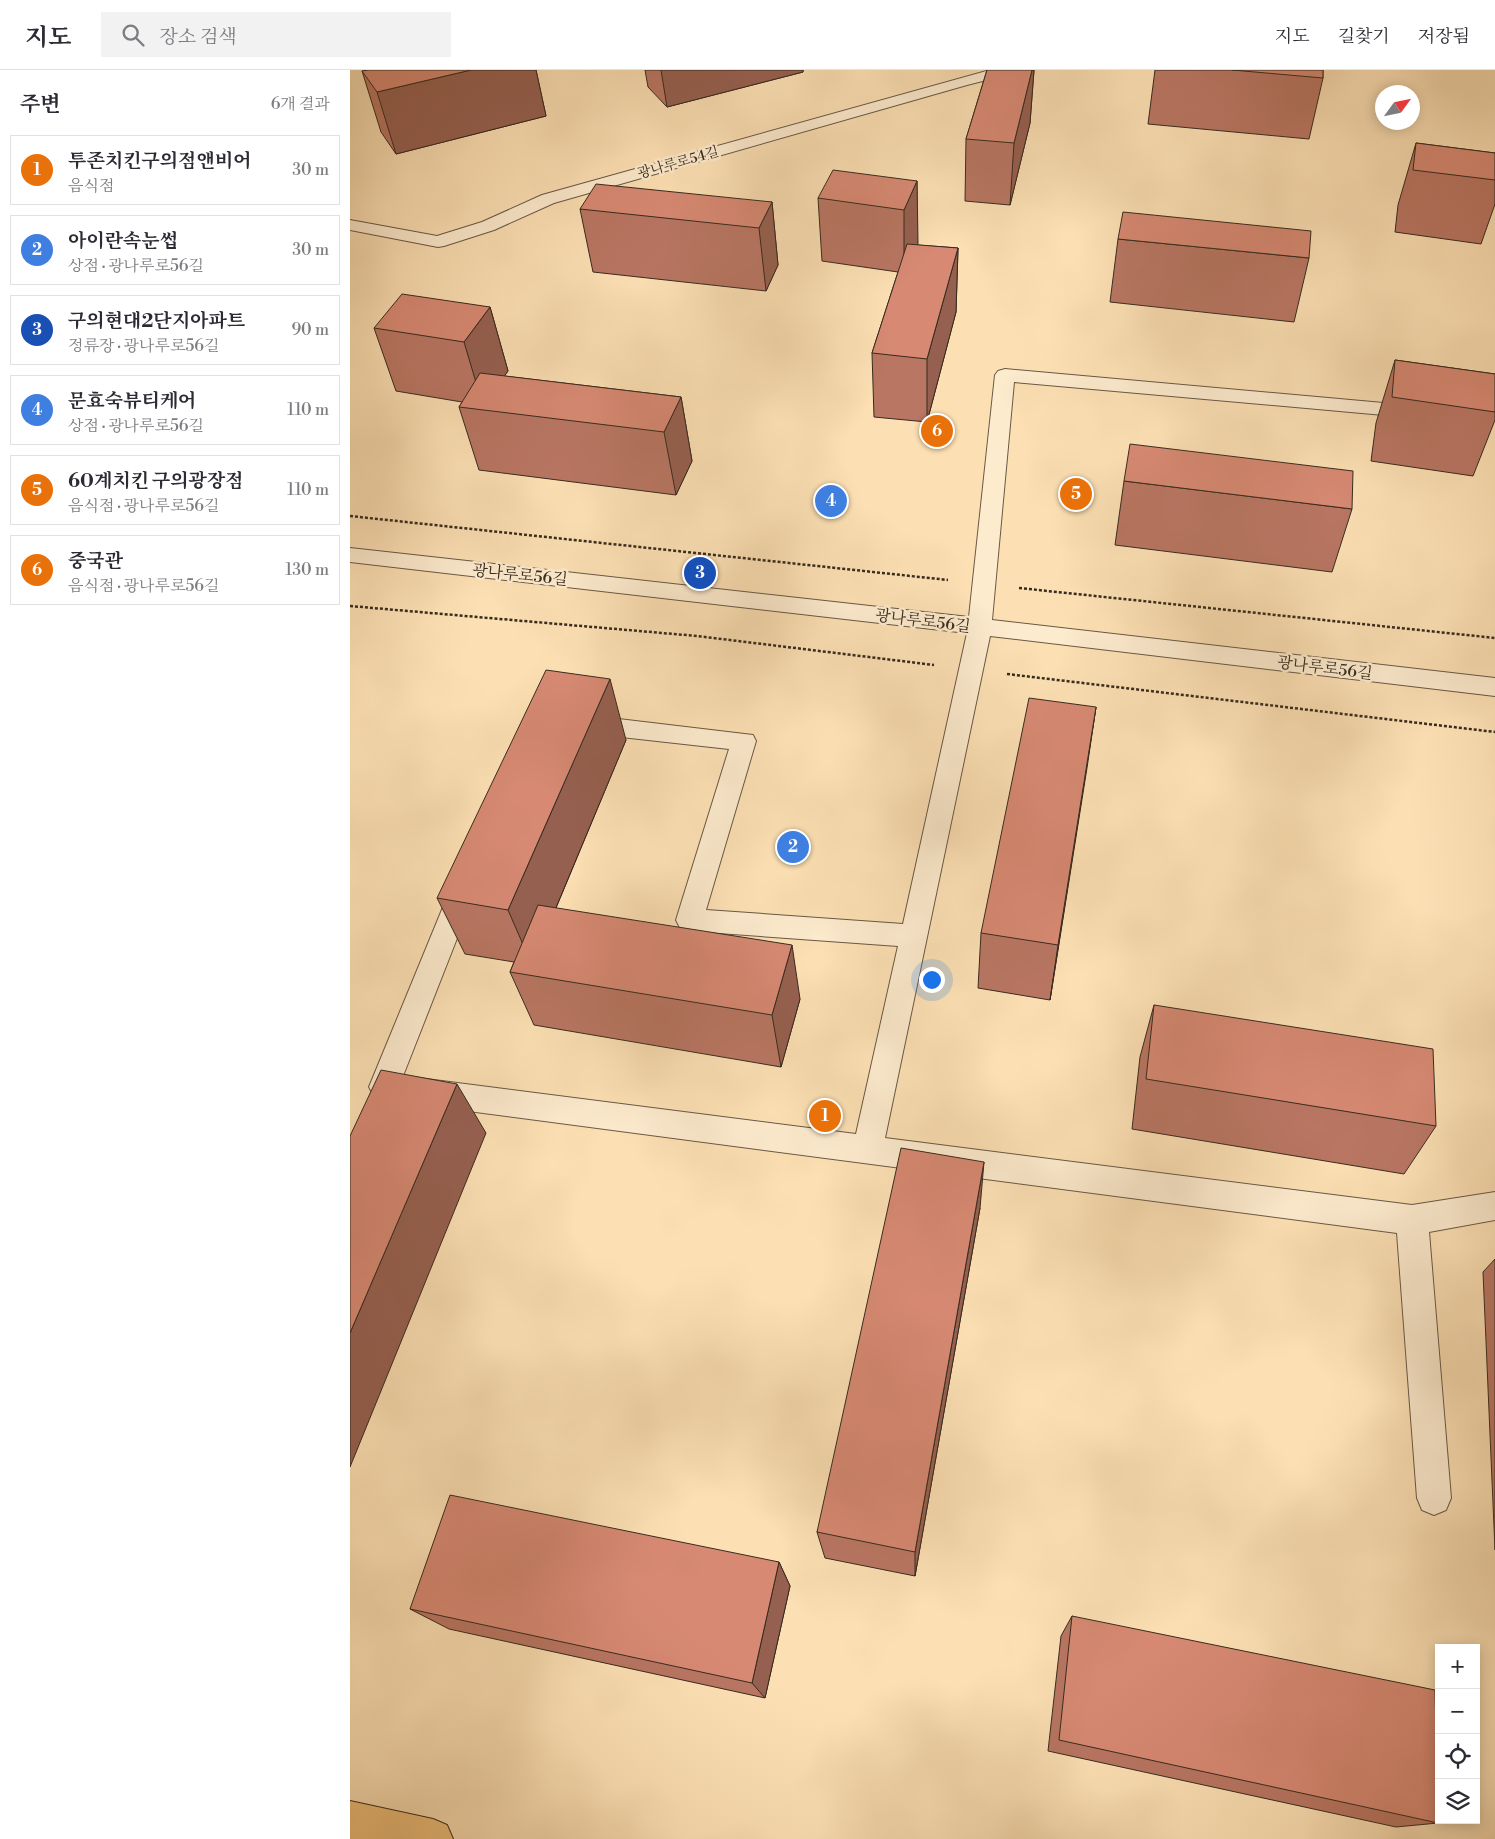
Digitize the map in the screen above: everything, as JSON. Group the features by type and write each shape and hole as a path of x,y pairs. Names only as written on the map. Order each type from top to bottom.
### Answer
{"highway":[{"path":"350,1821 432,1839"}],"street":[{"name":"광나루로54길","path":"350,224 438,242 488,226 548,199 957,75 1009,70"},
{"path":"868,1150 980,626 1005,375 1436,414"},
{"name":"광나루로56길","path":"350,555 980,626 1495,687"},
{"path":"561,722 744,741 690,920 914,936"},
{"path":"473,866 384,1087 1412,1220 1495,1206"},
{"path":"1412,1220 1434,1498"}],"path":[{"path":"350,516 1495,638"},
{"path":"350,606 697,636 1495,732"}],"building":[{"path":"471,70 377,92 362,71"},
{"path":"987,70 1032,70 1014,143 966,139"},
{"path":"1232,70 1323,70 1323,78"},
{"path":"1416,143 1495,153 1495,180 1413,170"},
{"path":"833,170 917,181 904,210 818,198"},
{"path":"596,184 772,202 759,228 580,209"},
{"path":"1123,212 1311,231 1309,258 1118,239"},
{"path":"907,244 958,248 927,359 872,353"},
{"path":"402,294 490,307 464,342 374,328"},
{"path":"1395,360 1495,374 1495,412 1392,397"},
{"path":"480,373 681,397 664,432 459,407"},
{"path":"1130,444 1353,471 1352,509 1124,481"},
{"path":"546,670 610,679 508,910 437,898"},
{"path":"1029,698 1096,707 1058,945 981,933"},
{"path":"538,905 792,945 772,1015 510,972"},
{"path":"1154,1005 1433,1049 1436,1126 1146,1079"},
{"path":"381,1070 457,1084 350,1333 350,1136"},
{"path":"901,1148 984,1162 915,1552 817,1532"},
{"path":"450,1495 779,1562 752,1683 410,1609"},
{"path":"1072,1616 1435,1690 1435,1822 1059,1740"}],"place":[{"name":"중국관","path":"937,431"},
{"name":"60계치킨 구의광장점","path":"1076,494"},
{"name":"문효숙뷰티케어","path":"831,501"},
{"name":"구의현대2단지아파트","path":"700,573"},
{"name":"아이란속눈썹","path":"793,847"},
{"name":"투존치킨구의점앤비어","path":"825,1116"}]}
